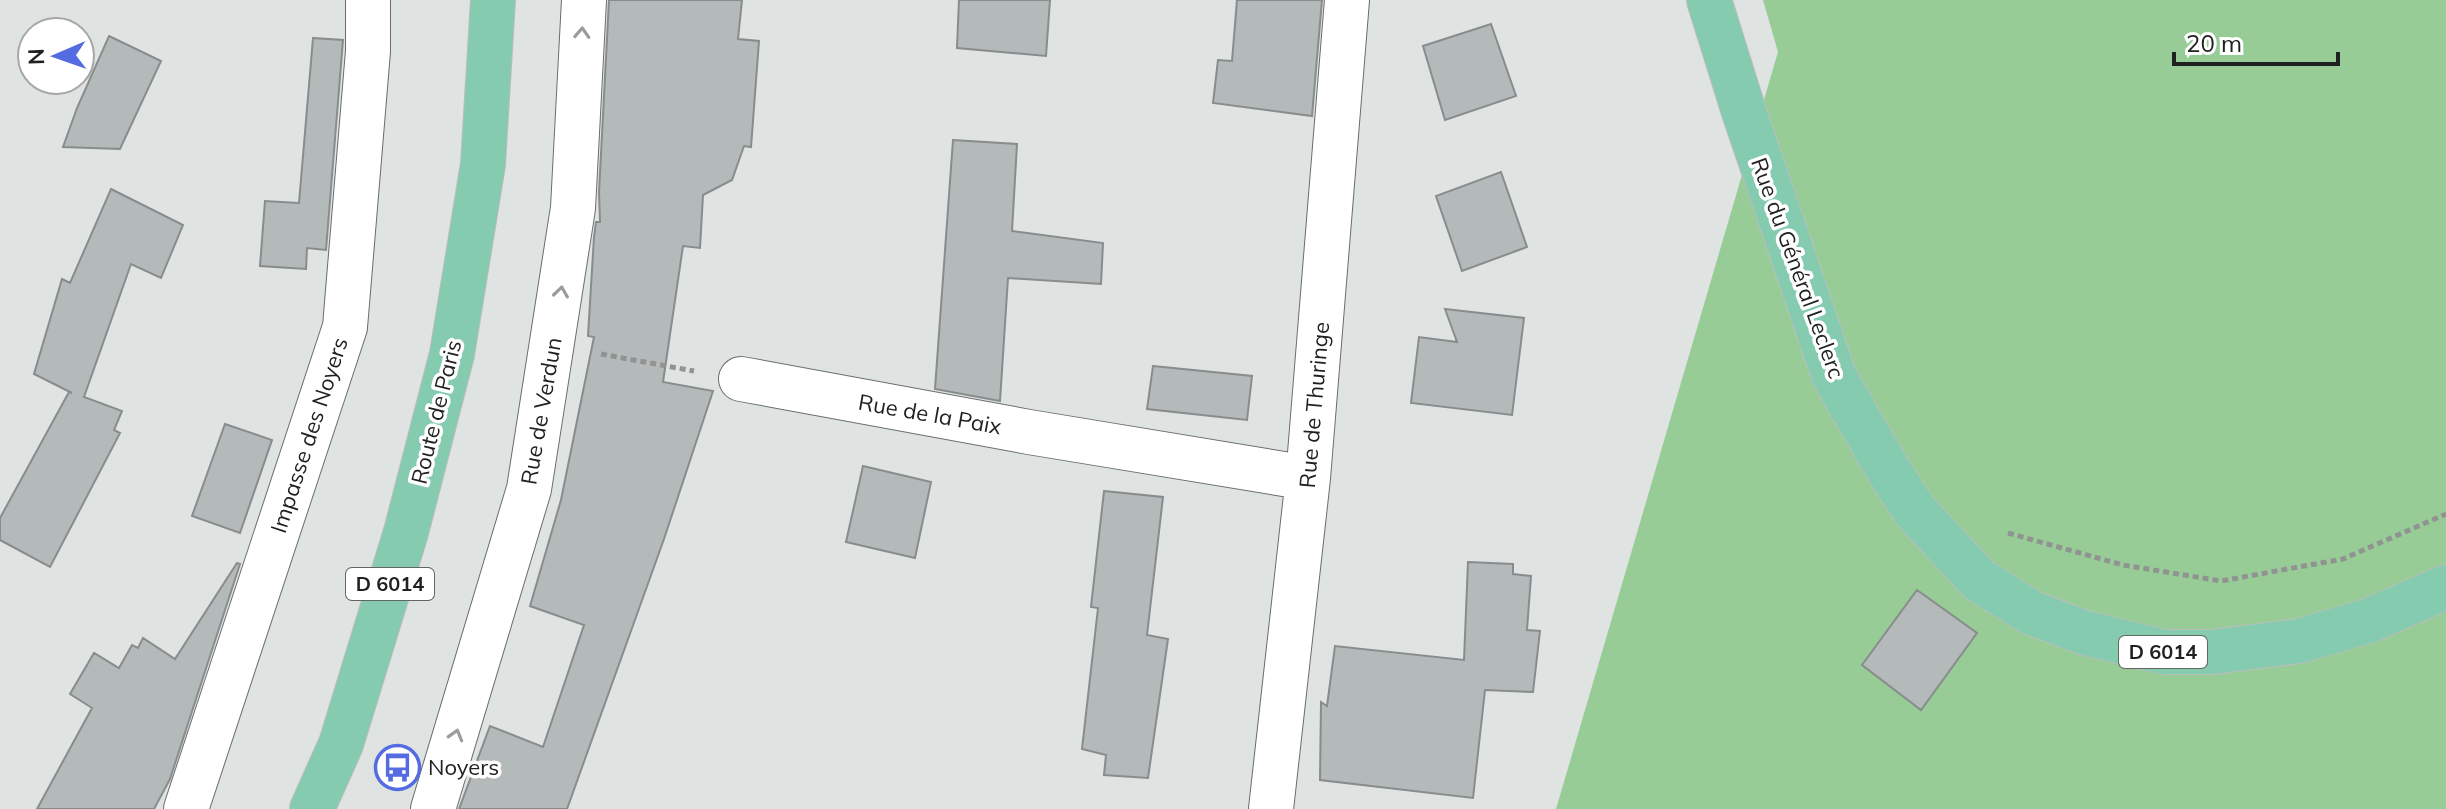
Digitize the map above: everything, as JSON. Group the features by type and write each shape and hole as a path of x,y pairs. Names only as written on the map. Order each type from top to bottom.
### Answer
{"main road":[{"name":"Route de Paris","path":"312,809 341,744 406,532 452,354 483,164 493,0"},
{"name":"Rue du Général Leclerc","path":"1709,0 1834,376 1915,511 1979,580 2032,613 2085,633 2164,652 2213,652 2299,641 2368,621 2446,587"}],"street":[{"name":"Impasse des Noyers","path":"186,809 345,327 368,51 368,0"},
{"name":"Rue de Verdun","path":"433,809 529,489 573,208 584,0"},
{"name":"Rue de Thuringe","path":"1271,809 1308,478 1347,0"},
{"name":"Rue de la Paix","path":"741,379 1029,432 1308,478"}],"path":[{"path":"553,345 741,379"},
{"path":"1998,531 2123,565 2221,581 2343,559 2446,514"}],"green space":[{"path":"1763,0 2446,0 2446,809 1556,809 1778,52"}],"building":[{"path":"609,0 742,0 738,39 759,41 751,147 744,146 732,180 703,195 700,248 683,246 663,382 713,391 664,539 567,809 459,809 490,726 543,747 584,625 530,606 561,500 594,337 588,336 594,237 596,222 600,222"},
{"path":"959,0 1050,0 1046,56 957,48"},
{"path":"1237,0 1322,0 1312,116 1213,103 1218,60 1232,61"},
{"path":"1491,24 1516,96 1445,120 1423,46"},
{"path":"109,36 161,61 120,149 63,147 82,96 96,96 96,65"},
{"path":"313,38 343,40 326,250 307,248 306,269 260,266 265,201 299,203"},
{"path":"953,140 1017,144 1012,231 1103,243 1101,284 1008,278 1000,401 935,389"},
{"path":"1501,172 1527,247 1462,271 1436,196"},
{"path":"111,189 183,225 161,278 131,264 84,397 122,411 114,430 120,433 50,567 0,540 0,518 69,392 72,393 34,374 62,279 70,283"},
{"path":"1445,309 1524,318 1512,415 1411,403 1419,337 1457,342"},
{"path":"1153,366 1252,376 1247,420 1147,409"},
{"path":"225,424 272,440 240,533 192,516"},
{"path":"863,466 931,482 915,558 846,542"},
{"path":"1104,491 1163,497 1147,635 1168,639 1148,778 1104,775 1106,755 1082,749 1098,608 1091,607"},
{"path":"1468,562 1513,564 1513,574 1531,576 1527,630 1540,631 1533,692 1485,690 1473,798 1320,780 1321,702 1327,706 1335,646 1464,660"},
{"path":"237,563 240,564 170,779 154,809 37,809 92,708 70,694 94,653 119,668 132,645 138,648 143,638 175,659"},
{"path":"1917,590 1977,633 1921,710 1862,665"}],"place":[{"name":"Noyers","path":"397,767"}]}
